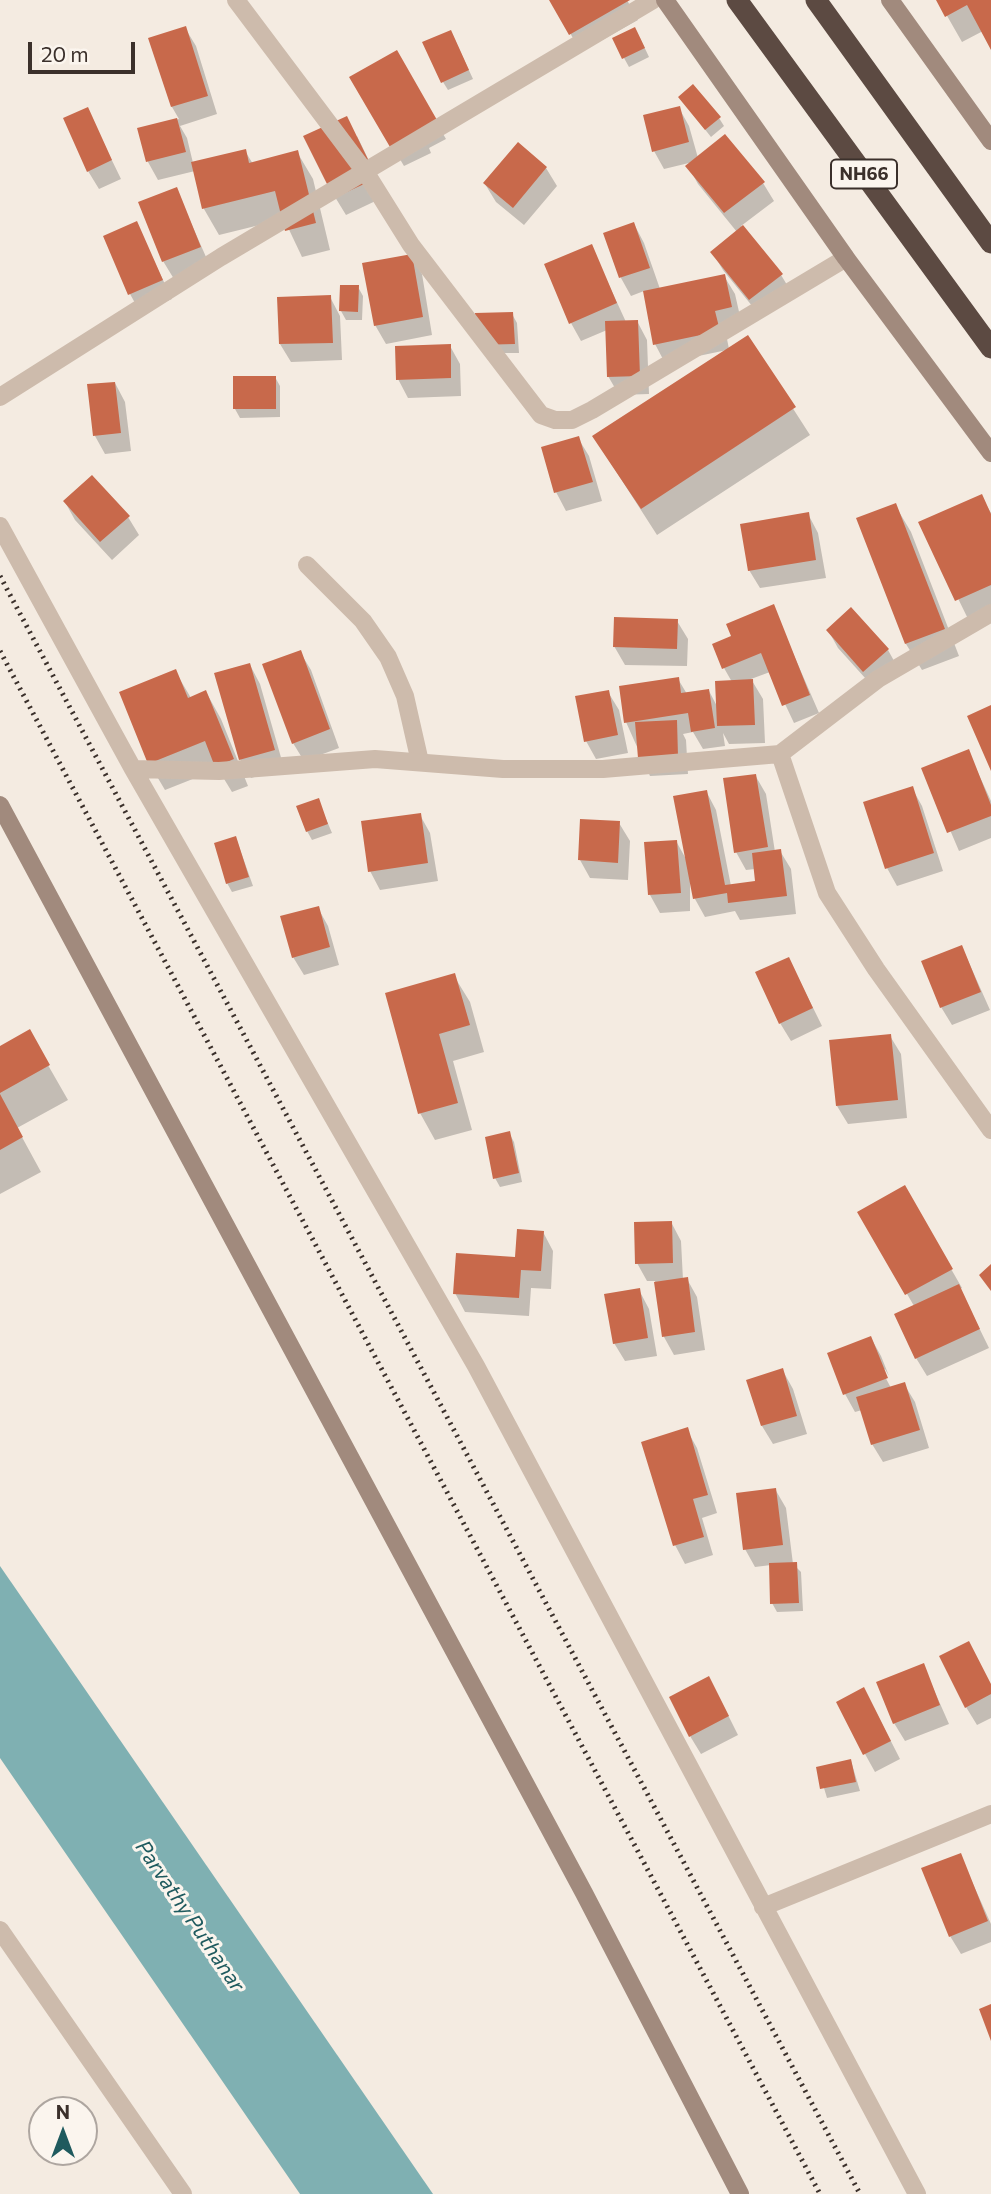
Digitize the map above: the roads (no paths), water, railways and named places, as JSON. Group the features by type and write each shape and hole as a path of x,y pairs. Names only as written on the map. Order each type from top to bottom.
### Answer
{"highway":[{"name":"NH66","path":"737,0 991,348"},
{"name":"NH66","path":"816,0 991,243"}],"main road":[{"path":"665,0 846,258 991,453"},
{"path":"890,0 991,141"},
{"path":"0,805 584,1893 740,2194"}],"street":[{"path":"236,0 366,173 411,245 532,406 555,420 572,420 603,404 846,258"},
{"path":"0,397 221,257 653,0"},
{"path":"0,526 132,769 476,1366 917,2194"},
{"path":"307,565 363,621 388,657 405,696 419,762"},
{"path":"132,769 219,771 376,759 503,769 603,769 780,754 878,679 991,612"},
{"path":"780,754 827,893 876,969 991,1130"},
{"path":"763,1907 991,1814"},
{"path":"0,1930 183,2194"}],"water":[{"name":"Parvathy Puthanar","path":"0,1566 433,2194 300,2194 0,1758"}],"railway":[{"path":"0,576 860,2194"},
{"path":"0,651 820,2194"}]}
